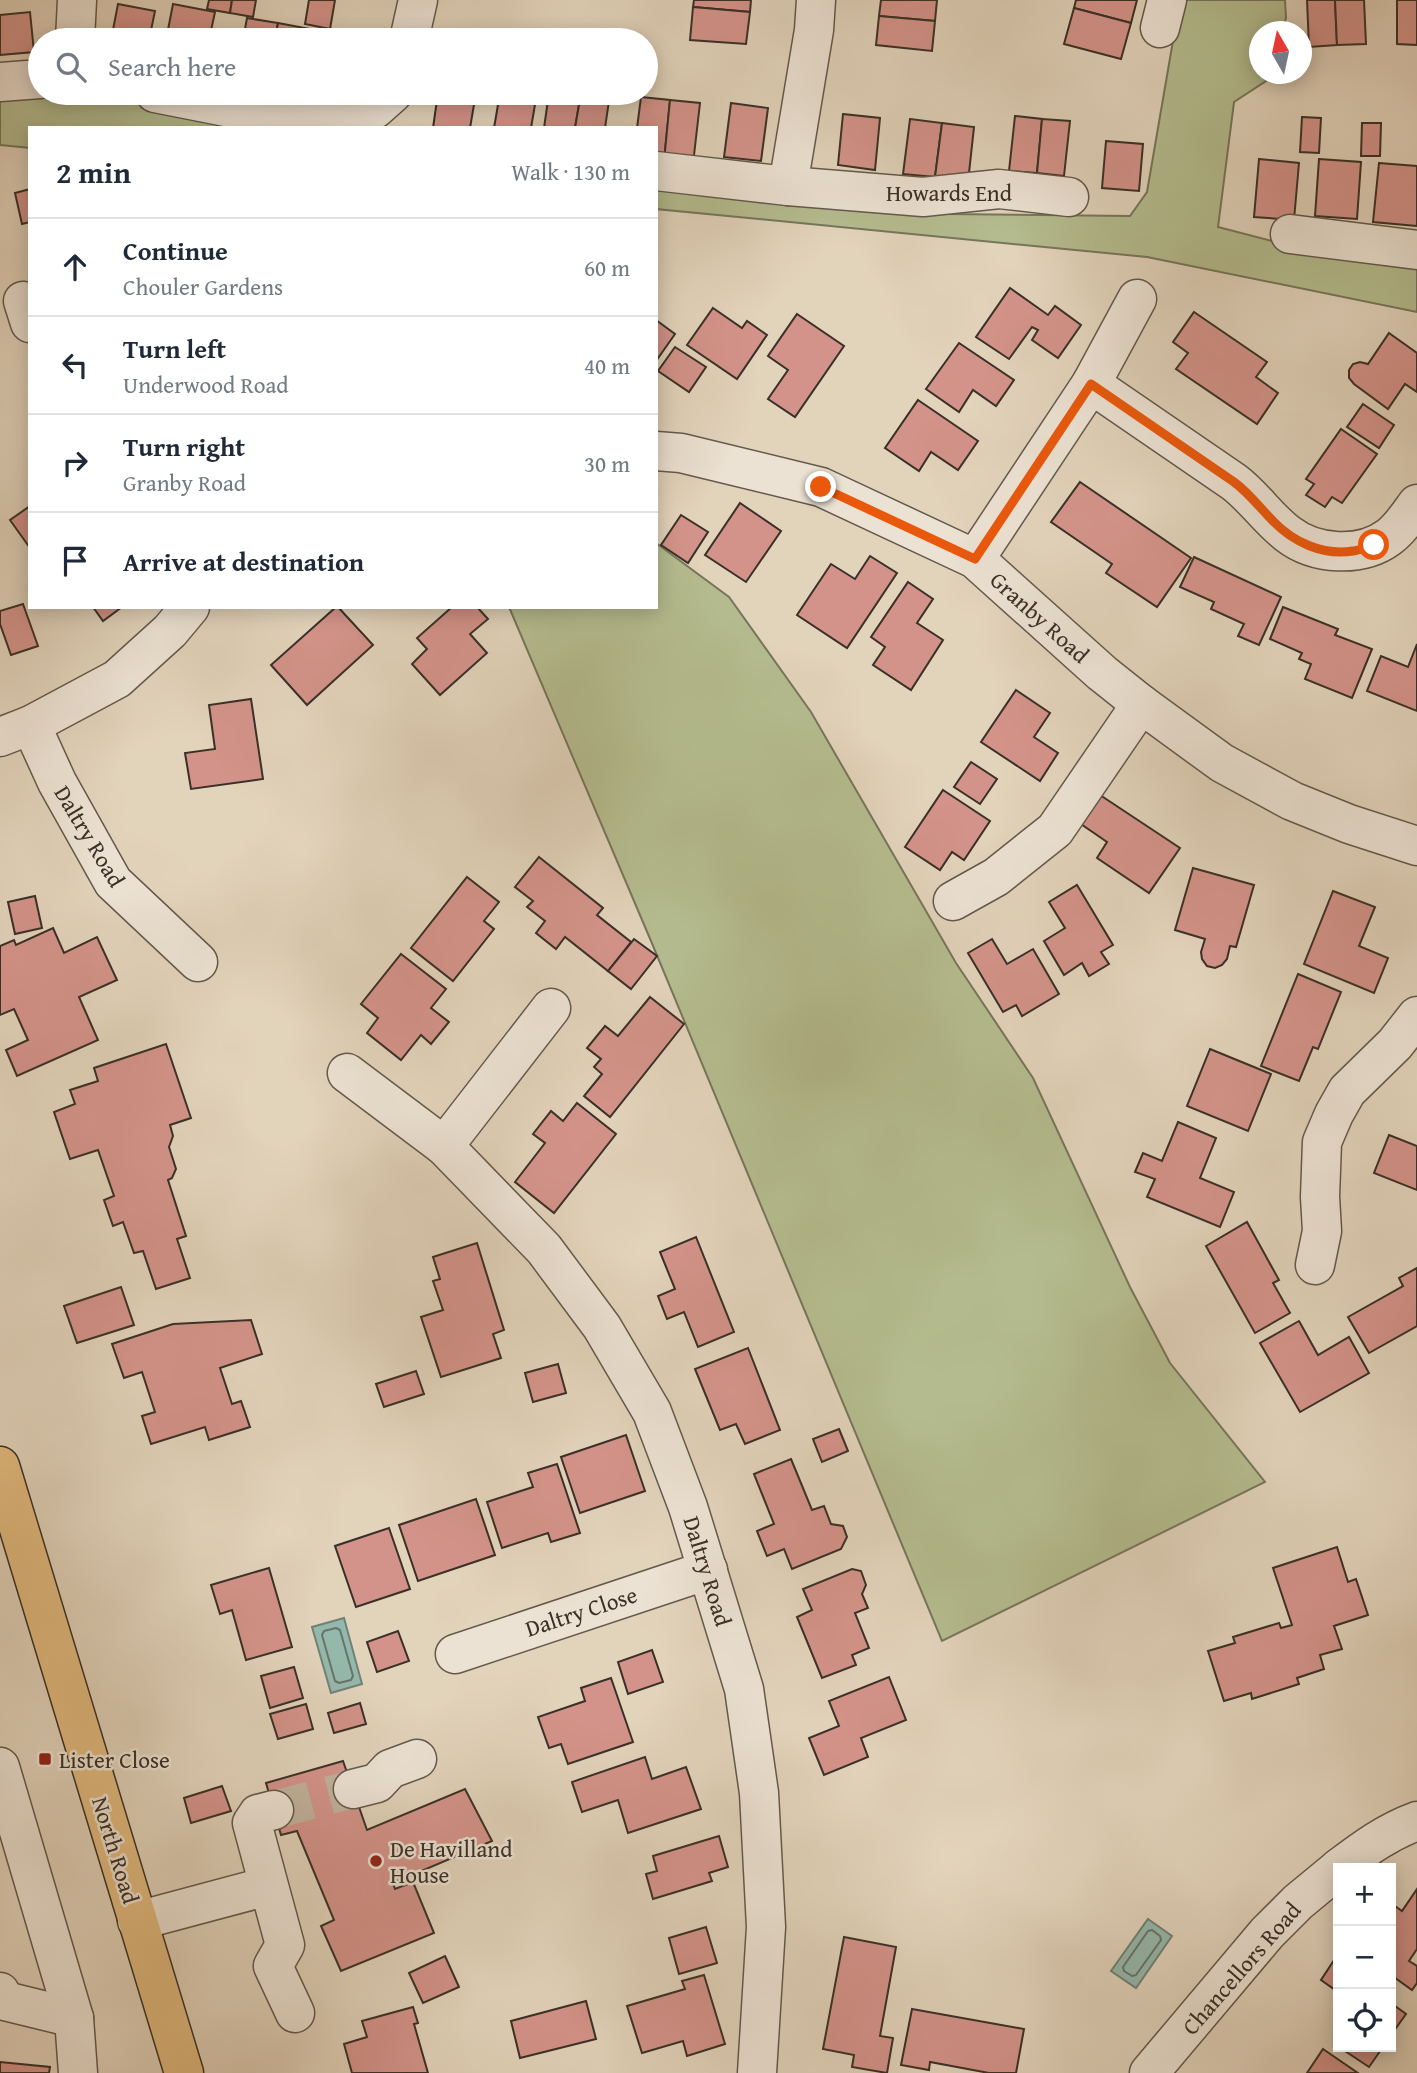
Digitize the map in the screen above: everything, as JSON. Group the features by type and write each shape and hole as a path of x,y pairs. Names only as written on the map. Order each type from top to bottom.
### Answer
{"main road":[{"name":"North Road","path":"0,1466 8,1522 138,1921 184,2073"}],"street":[{"path":"76,28 77,0"},
{"path":"412,28 418,0"},
{"path":"788,186 814,30 816,0"},
{"path":"0,82 28,80"},
{"path":"216,105 345,121 380,105"},
{"name":"Howards End","path":"658,172 923,197 999,189 1069,197"},
{"path":"1290,234 1417,250"},
{"path":"975,559 1091,384 1136,299"},
{"path":"1091,384 1234,482 1247,492 1275,523 1299,542 1334,551 1352,551 1374,545 1390,537 1417,504"},
{"name":"Granby Road","path":"658,451 681,453 821,487 975,559 1102,673 1222,763 1292,801 1349,824 1417,846"},
{"path":"16,731 117,679 170,631 188,609"},
{"path":"953,901 996,877 1055,830 1140,704"},
{"name":"Daltry Road","path":"16,731 57,782 113,882 198,962"},
{"path":"444,1146 551,1008"},
{"path":"1315,1265 1322,1231 1322,1142 1347,1091 1395,1044 1417,1016"},
{"name":"Daltry Road","path":"347,1073 444,1146 544,1250 602,1327 652,1412 688,1507 744,1689 759,1793 766,1927 757,2073"},
{"name":"Daltry Close","path":"455,1654 708,1570"},
{"path":"353,1789 377,1783 390,1769 417,1759"},
{"path":"1,1784 74,2018 78,2073"},
{"path":"274,1810 258,1814 252,1823 285,1945 273,1965 295,2013"},
{"name":"Chancellors Road","path":"1345,1863 1377,1840 1417,1821"},
{"name":"Chancellors Road","path":"1149,2073 1267,1933 1333,1872"},
{"path":"138,1921 268,1886"},
{"path":"0,1992 5,2001 74,2018"}],"green space":[{"path":"1180,0 1285,0 1285,21 1249,21 1249,84 1261,84 1234,102 1218,227 1310,251 1417,266 1417,312 1147,257 658,209 658,180 946,214 1130,216 1147,192"},
{"path":"28,97 28,105 145,105 317,126 28,126 28,148 0,145 0,99"},
{"path":"658,544 729,597 811,712 956,963 1033,1078 1130,1287 1170,1363 1265,1482 942,1641 510,609 658,609"}],"water":[{"path":"344,1618 362,1684 331,1693 312,1627"},
{"path":"1148,1919 1172,1936 1136,1988 1111,1971"}],"building":[{"path":"209,0 232,0 230,13 207,9"},
{"path":"232,0 256,0 253,17 230,13"},
{"path":"309,0 335,0 330,28 305,24"},
{"path":"694,0 751,0 750,12 693,7"},
{"path":"881,0 937,0 935,21 879,16"},
{"path":"1076,0 1137,0 1131,23 1074,8"},
{"path":"1307,0 1335,0 1337,45 1312,47 1312,21 1308,21"},
{"path":"1335,0 1364,0 1366,44 1337,45"},
{"path":"1397,0 1417,0 1417,45 1397,44"},
{"path":"118,4 155,11 151,28 113,28"},
{"path":"173,4 215,12 212,28 168,28"},
{"path":"693,7 750,12 746,44 690,40"},
{"path":"1074,8 1131,23 1121,59 1064,44"},
{"path":"30,12 32,28 28,28 28,53 0,55 0,15"},
{"path":"879,16 935,21 932,51 876,45"},
{"path":"247,18 278,23 277,28 245,28"},
{"path":"278,23 305,28 277,28"},
{"path":"658,99 670,100 664,161 658,160 658,126 637,126 640,105 658,105"},
{"path":"670,100 700,103 693,164 664,161"},
{"path":"731,103 768,108 761,161 724,157"},
{"path":"436,105 474,105 470,126 433,126"},
{"path":"498,105 535,105 531,126 494,126"},
{"path":"547,105 579,105 575,126 544,126"},
{"path":"579,105 608,105 605,126 575,126"},
{"path":"843,114 880,118 875,170 838,165"},
{"path":"1015,116 1042,119 1037,173 1009,171"},
{"path":"1302,117 1321,118 1319,153 1300,152"},
{"path":"910,119 942,123 935,177 903,174"},
{"path":"1042,119 1070,121 1064,176 1037,173"},
{"path":"942,123 974,127 968,182 935,177"},
{"path":"1362,123 1381,123 1380,156 1361,156"},
{"path":"1106,141 1143,144 1139,191 1102,188"},
{"path":"1259,159 1299,163 1294,220 1254,217"},
{"path":"1319,159 1361,162 1357,219 1315,216"},
{"path":"1379,163 1417,166 1417,226 1373,222"},
{"path":"28,190 28,222 22,224 15,193"},
{"path":"1010,288 1048,315 1055,306 1081,325 1058,358 1032,340 1038,330 1032,327 1009,359 976,337"},
{"path":"713,308 742,328 747,321 767,335 737,379 687,345"},
{"path":"1194,312 1267,362 1256,377 1278,393 1257,424 1176,369 1188,353 1173,342"},
{"path":"797,314 844,346 795,417 768,399 788,370 768,356"},
{"path":"658,321 675,334 658,358"},
{"path":"1389,333 1417,353 1417,392 1405,384 1388,409 1354,384 1349,378 1349,370 1353,364 1368,364"},
{"path":"959,343 1014,380 996,406 973,390 959,412 926,389"},
{"path":"675,347 706,367 689,392 658,371"},
{"path":"918,400 978,441 958,470 931,452 919,471 885,448"},
{"path":"1363,404 1394,425 1379,448 1347,427"},
{"path":"1341,429 1377,454 1342,503 1332,497 1325,507 1306,495 1314,484 1306,479"},
{"path":"1080,482 1191,558 1157,607 1106,573 1112,564 1051,522"},
{"path":"740,503 781,531 746,582 705,555"},
{"path":"28,507 28,545 10,520"},
{"path":"681,515 708,532 688,563 661,545"},
{"path":"870,556 897,573 847,648 797,615 831,564 855,579"},
{"path":"1194,557 1281,597 1259,645 1238,636 1244,624 1211,609 1214,602 1180,587"},
{"path":"908,582 933,599 917,623 943,640 911,690 873,665 885,647 871,637"},
{"path":"23,604 38,646 11,655 0,624 0,611"},
{"path":"1283,607 1338,629 1335,635 1372,649 1352,698 1305,679 1311,664 1299,659 1302,653 1270,639"},
{"path":"94,609 119,609 103,621"},
{"path":"334,609 340,609 373,645 307,705 271,665"},
{"path":"450,609 479,609 488,619 470,634 487,653 440,695 412,664 427,649 417,638"},
{"path":"1417,644 1417,711 1367,691 1381,656 1408,667"},
{"path":"1016,690 1050,713 1034,737 1058,753 1040,781 981,742"},
{"path":"251,699 263,779 191,789 185,753 215,749 209,705"},
{"path":"971,762 997,779 980,804 954,787"},
{"path":"943,790 990,821 964,860 952,852 940,870 905,847"},
{"path":"1097,793 1180,848 1149,893 1097,858 1107,842 1078,822"},
{"path":"539,857 603,908 597,915 631,942 608,971 565,937 556,949 536,933 545,921 527,907 533,901 515,887"},
{"path":"1193,868 1254,885 1236,947 1230,946 1227,959 1215,968 1207,966 1202,959 1205,939 1175,930"},
{"path":"467,877 499,902 484,921 494,929 453,981 411,948"},
{"path":"1077,885 1113,945 1101,952 1109,964 1089,976 1082,963 1064,975 1044,941 1065,928 1049,902"},
{"path":"1333,891 1375,907 1359,946 1388,958 1374,993 1304,964"},
{"path":"35,896 42,928 15,934 8,902"},
{"path":"53,928 64,953 97,937 117,980 79,997 98,1040 17,1076 6,1050 28,1040 14,1009 0,1015 0,946 14,940 16,945"},
{"path":"634,939 657,956 631,989 608,971"},
{"path":"992,939 1007,964 1033,949 1059,994 1022,1016 1016,1005 1003,1012 968,953"},
{"path":"401,954 446,989 431,1008 449,1022 431,1044 421,1035 401,1060 367,1033 378,1018 361,1004"},
{"path":"1298,974 1341,992 1318,1049 1313,1047 1299,1081 1261,1066"},
{"path":"650,997 684,1024 610,1117 584,1096 602,1074 594,1067 601,1059 587,1048 605,1026 618,1036"},
{"path":"166,1044 191,1118 170,1125 173,1136 169,1147 176,1169 168,1180 186,1236 177,1239 190,1278 156,1289 143,1251 134,1253 123,1222 113,1226 104,1200 114,1196 98,1150 70,1159 54,1112 75,1104 70,1090 98,1081 94,1068"},
{"path":"1210,1049 1271,1074 1248,1131 1187,1106"},
{"path":"577,1103 616,1134 554,1213 515,1182 545,1143 533,1134 551,1111 563,1121"},
{"path":"1178,1122 1216,1138 1200,1178 1234,1192 1220,1227 1147,1197 1155,1179 1135,1172 1143,1153 1162,1161"},
{"path":"1389,1135 1417,1146 1417,1190 1374,1173"},
{"path":"1247,1222 1279,1280 1273,1283 1290,1313 1255,1333 1206,1246"},
{"path":"696,1237 734,1332 698,1347 684,1312 667,1319 658,1296 675,1289 660,1252"},
{"path":"477,1243 504,1330 493,1334 501,1358 441,1377 421,1317 443,1310 433,1281 440,1279 433,1257"},
{"path":"1417,1268 1417,1326 1369,1353 1348,1317 1403,1286 1399,1278"},
{"path":"121,1287 134,1325 77,1343 64,1306"},
{"path":"251,1320 262,1354 220,1368 232,1404 241,1401 250,1427 209,1440 205,1427 151,1444 142,1416 155,1412 142,1372 124,1378 112,1344 173,1324"},
{"path":"1299,1321 1318,1355 1349,1337 1369,1373 1300,1412 1260,1343"},
{"path":"748,1348 780,1430 745,1444 736,1424 720,1430 695,1369"},
{"path":"558,1364 566,1393 533,1402 525,1373"},
{"path":"416,1371 424,1394 384,1407 376,1384"},
{"path":"839,1429 848,1451 822,1462 813,1439"},
{"path":"626,1435 645,1491 580,1513 561,1457"},
{"path":"791,1459 812,1510 824,1506 831,1524 843,1526 847,1537 841,1549 792,1569 784,1549 767,1556 757,1531 774,1524 754,1474"},
{"path":"557,1464 580,1533 551,1542 548,1533 502,1548 487,1502 533,1487 528,1473"},
{"path":"476,1499 495,1555 418,1581 399,1525"},
{"path":"389,1528 410,1589 356,1607 335,1546"},
{"path":"1337,1547 1348,1582 1356,1579 1368,1615 1334,1626 1342,1649 1320,1655 1324,1669 1297,1678 1299,1684 1252,1699 1251,1693 1224,1701 1208,1651 1235,1643 1233,1637 1279,1623 1281,1628 1292,1625 1273,1568"},
{"path":"269,1568 292,1647 246,1660 232,1610 220,1614 211,1585"},
{"path":"852,1569 861,1571 866,1585 862,1594 868,1608 855,1613 869,1648 852,1655 856,1665 822,1678 797,1617 812,1610 803,1589"},
{"path":"398,1631 409,1661 377,1672 367,1642"},
{"path":"652,1650 663,1682 628,1694 618,1662"},
{"path":"294,1667 303,1698 270,1708 261,1676"},
{"path":"889,1677 906,1720 861,1738 868,1757 824,1775 809,1738 839,1726 829,1701"},
{"path":"611,1678 633,1742 568,1764 561,1744 549,1748 538,1717 585,1701 581,1688"},
{"path":"360,1703 366,1724 334,1733 328,1713"},
{"path":"306,1704 313,1729 278,1739 270,1714"},
{"path":"645,1757 652,1779 686,1767 701,1809 628,1833 618,1800 582,1812 572,1782"},
{"name":"De Havilland House","path":"343,1761 367,1830 465,1789 492,1841 393,1883 395,1889 413,1882 434,1933 341,1971 321,1926 334,1920 297,1831 281,1835 266,1783"},
{"path":"222,1786 231,1811 191,1823 184,1798"},
{"path":"719,1836 728,1867 709,1873 712,1881 653,1899 646,1874 657,1871 653,1856"},
{"path":"1417,1889 1417,1949 1409,1961 1417,1966 1417,1983 1412,1990 1396,1979 1396,1907 1402,1911"},
{"path":"706,1927 717,1963 679,1974 669,1938"},
{"path":"844,1937 896,1947 880,2036 893,2038 887,2073 852,2067 854,2055 823,2049"},
{"path":"445,1956 459,1987 423,2003 409,1973"},
{"path":"1333,1962 1333,1988 1321,1980"},
{"path":"704,1975 725,2044 687,2056 683,2041 642,2053 627,2006 685,1989 682,1981"},
{"path":"586,2001 596,2039 520,2058 511,2021"},
{"path":"413,2007 418,2023 414,2024 428,2073 352,2073 344,2044 367,2037 362,2021"},
{"path":"1396,2007 1406,2014 1396,2028"},
{"path":"912,2009 1024,2029 1016,2073 989,2073 930,2062 929,2070 901,2065"},
{"path":"1323,2049 1358,2073 1307,2073"},
{"path":"1346,2052 1380,2052 1369,2067"},
{"path":"0,2062 50,2067 49,2073 0,2073"}],"tunnel":[{"path":"274,1810 353,1789"}],"place":[{"name":"Lister Close","path":"45,1759"},
{"name":"De Havilland House","path":"376,1861"}],"route":[{"path":"821,487 975,559 1091,384 1234,482 1247,492 1275,523 1299,542 1334,551 1352,551 1374,545"}]}
